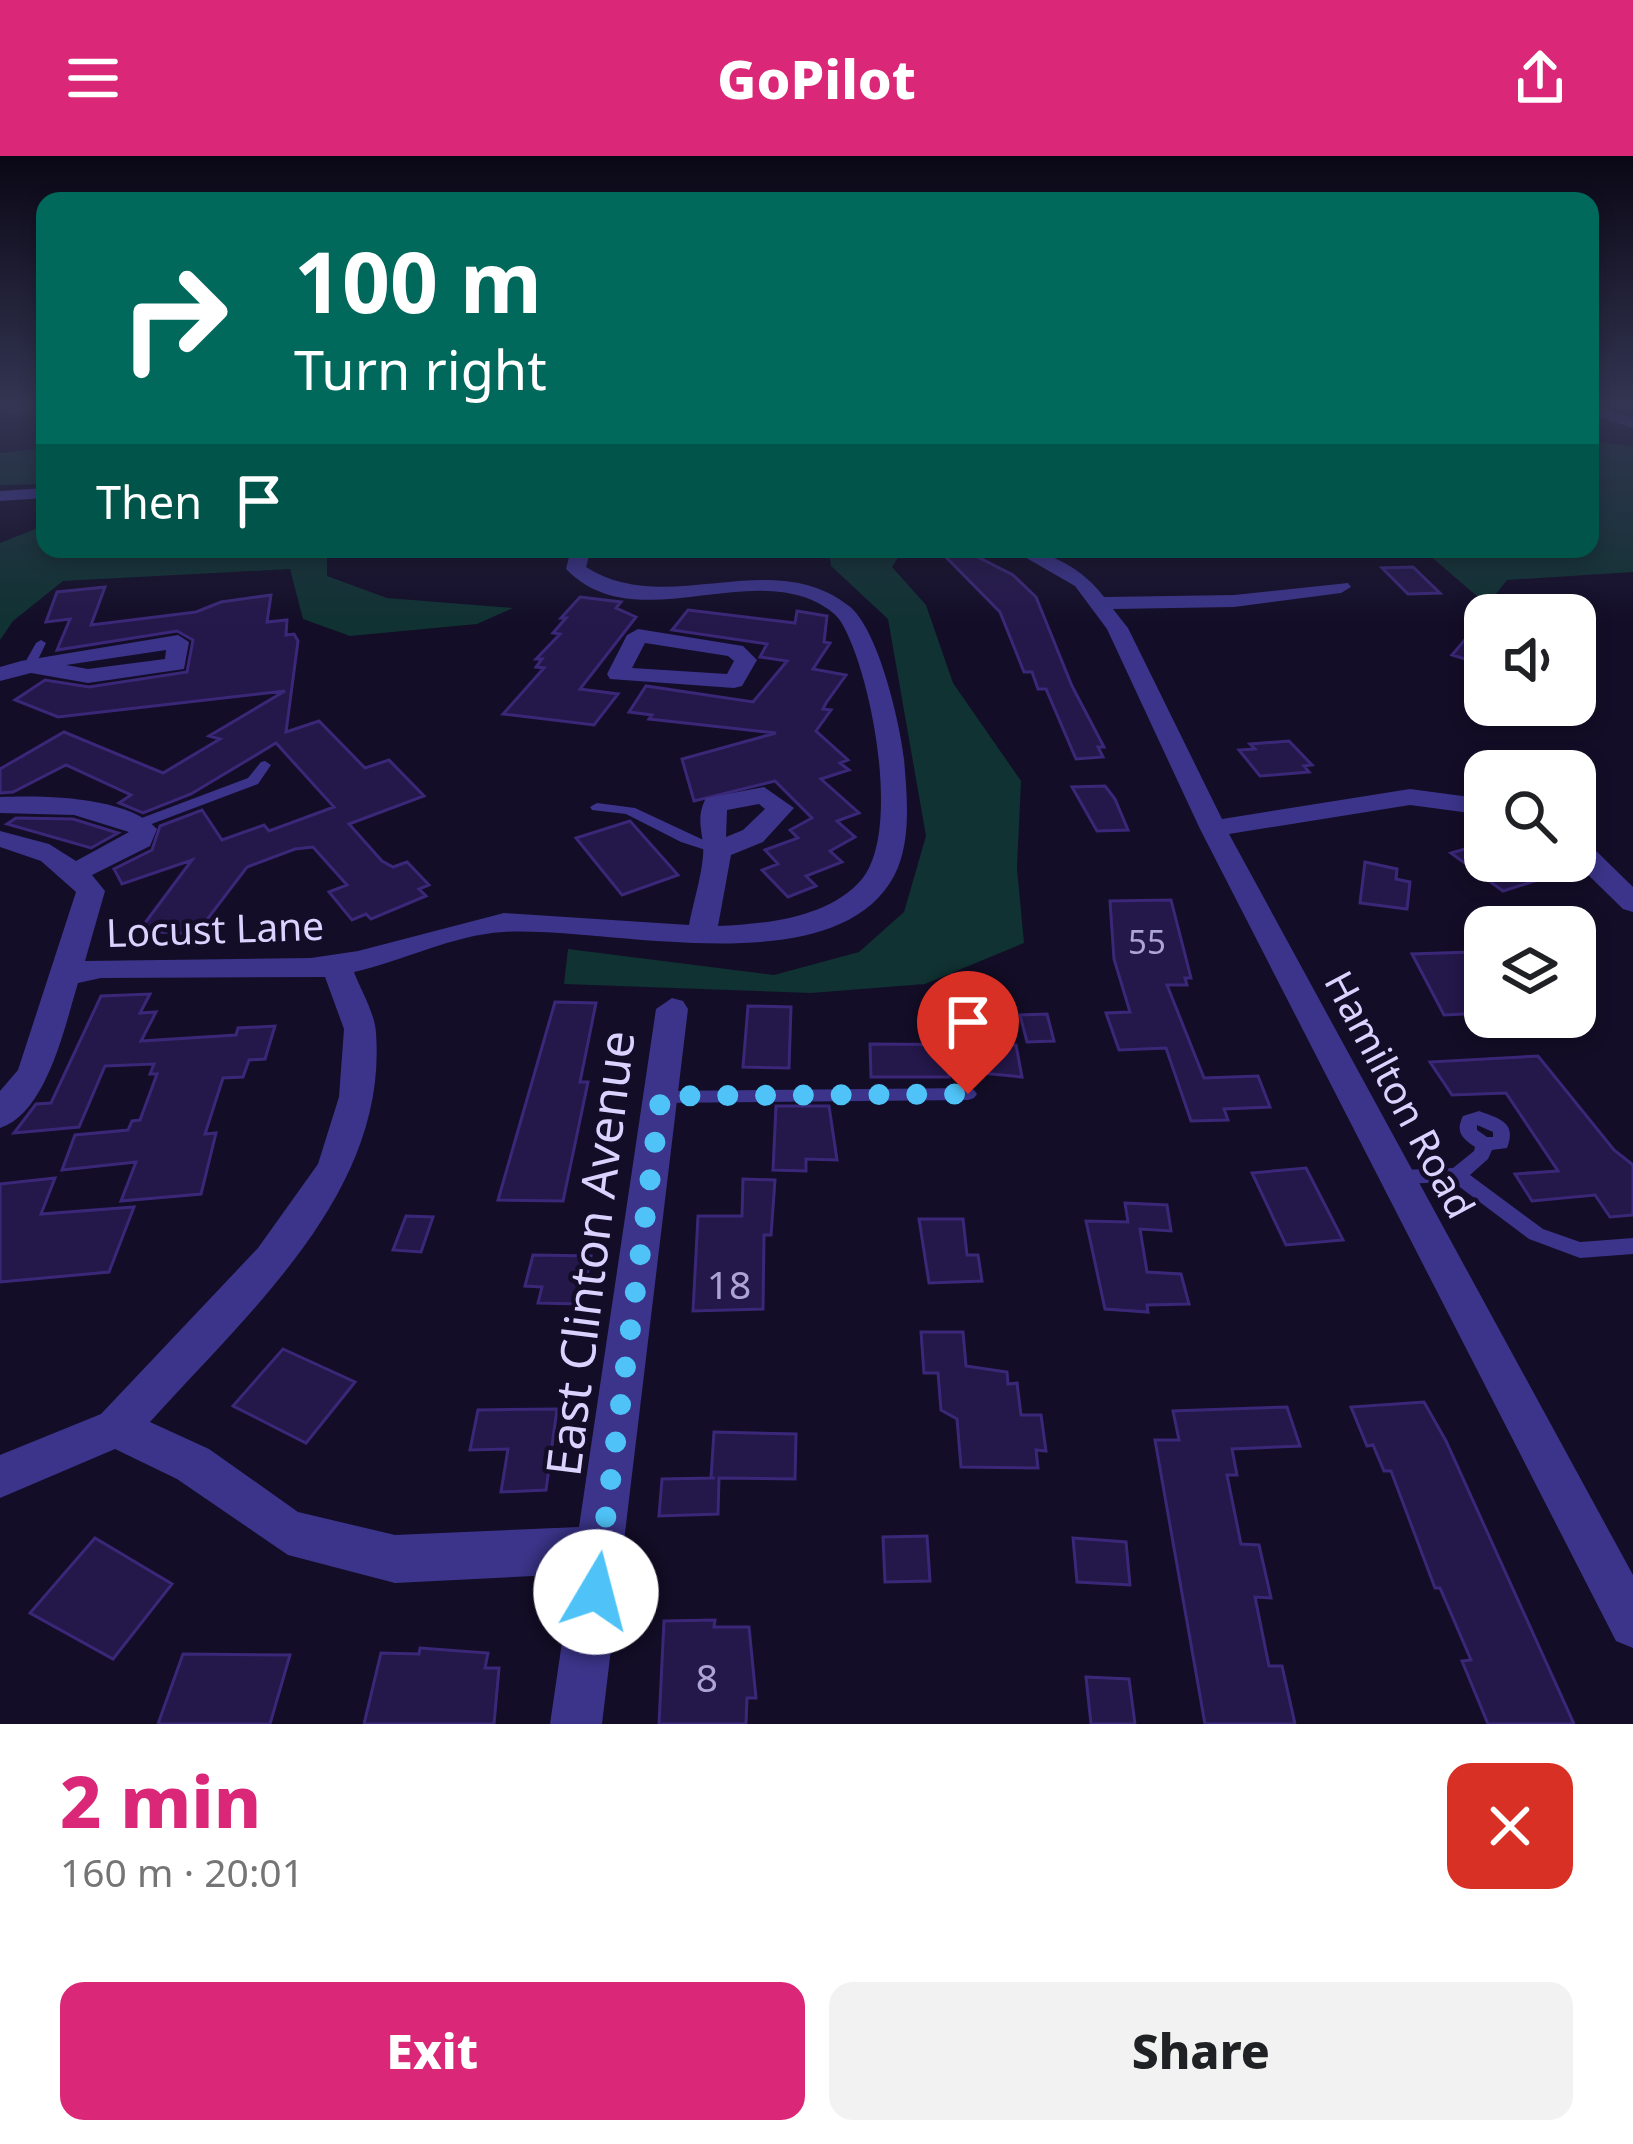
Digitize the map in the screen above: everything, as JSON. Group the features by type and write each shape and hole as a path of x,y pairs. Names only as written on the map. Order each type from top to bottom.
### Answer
{"street":[{"path":"0,496 36,494"},
{"name":"Locust Lane","path":"0,839 33,843 91,891 65,976 101,968 337,966 500,922 764,933 821,917 872,887 894,831 890,742 849,615 817,595 773,583 645,592 586,580 576,569 579,558"},
{"name":"Hamilton Road","path":"1038,558 1082,582 1118,628 1214,829 1633,1624"},
{"path":"1099,603 1234,601 1341,587"},
{"path":"638,635 735,651 746,660 744,670 734,681 618,674 649,609 645,592"},
{"path":"0,674 77,655 178,642 176,664 88,676 29,667"},
{"path":"1214,829 1311,817 1357,801 1410,796 1464,804"},
{"path":"0,805 57,805 136,825"},
{"name":"Locust Lane","path":"74,873 140,840 144,829 136,825"},
{"path":"702,933 718,850"},
{"path":"1596,867 1633,903"},
{"path":"0,1477 116,1428 272,1259 335,1169 356,1097 360,1029 337,966"},
{"path":"0,1114 33,1073 65,976"},
{"name":"East Clinton Avenue","path":"576,1724 672,1010"},
{"path":"116,1428 193,1464 288,1532 331,1543 395,1558 603,1549"}],"lane":[{"path":"29,667 41,643"},
{"path":"136,825 253,781 265,765"},
{"path":"597,807 632,807 684,839 718,850"},
{"path":"661,1096 968,1094"},
{"path":"1397,1178 1457,1175 1482,1154 1484,1144"},
{"path":"1457,1175 1536,1234 1580,1250 1633,1246"}],"green space":[{"path":"0,478 36,478 36,484 0,485"},
{"path":"1599,478 1633,478 1633,572 1507,580 1496,594 1474,594 1432,558 1599,558"},
{"path":"36,529 36,558 327,558 327,576 387,598 513,608 477,624 350,636 303,619 290,569 63,581 13,621 0,640 0,543"},
{"path":"830,558 898,558 892,567 926,605 953,683 1021,781 1017,868 1024,943 925,984 811,993 564,984 568,949 774,975 859,952 904,912 926,836 888,619 831,566"}],"building":[{"path":"947,558 980,558 1013,575 1036,597 1072,686 1104,747 1098,747 1103,757 1076,759 1046,689 1038,689 1032,672 1024,672 1000,612"},
{"path":"1413,567 1440,593 1408,594 1382,568"},
{"path":"105,587 91,625 196,612 221,602 271,595 267,622 287,620 286,635 294,634 298,641 286,732 319,721 365,768 389,760 424,796 349,824 382,861 393,867 407,862 429,885 419,889 426,896 371,919 366,914 352,920 329,892 347,885 313,847 295,849 247,867 196,934 139,931 192,860 122,884 114,869 152,850 160,826 202,810 222,840 264,825 269,831 334,807 276,743 191,794 143,813 119,803 131,795 66,765 13,792 0,793 0,769 64,732 163,773 220,739 209,736 285,691 58,717 15,700 45,680 89,687 187,672 193,640 177,631 57,650 70,619 46,622 57,592"},
{"path":"580,597 621,602 616,608 636,617 580,689 618,694 594,725 503,714 544,668 536,667 542,659 536,659 560,634 553,633"},
{"path":"688,610 795,623 797,611 827,616 824,642 830,643 813,669 846,675 826,703 823,709 831,710 816,731 848,760 840,763 849,770 821,779 859,813 837,821 855,837 830,851 842,862 806,876 816,886 788,897 762,870 778,864 765,850 798,838 790,830 812,818 775,781 694,801 682,759 776,733 649,719 652,715 629,712 646,686 753,702 787,661 760,657 767,644 672,630"},
{"path":"1464,641 1464,659 1452,655"},
{"path":"1289,741 1312,765 1304,766 1309,772 1260,776 1239,750 1255,749 1250,744"},
{"path":"1105,786 1128,830 1097,831 1072,787"},
{"path":"16,818 73,819 118,833 91,848 7,824"},
{"path":"630,821 678,875 622,895 576,838"},
{"path":"1365,862 1397,869 1396,879 1410,882 1407,909 1360,903"},
{"path":"1491,882 1532,882 1503,891"},
{"path":"1171,900 1191,978 1185,978 1187,985 1167,985 1204,1078 1258,1076 1270,1107 1224,1109 1228,1120 1191,1121 1166,1048 1119,1050 1106,1013 1130,1012 1114,959 1110,901"},
{"path":"1464,952 1464,1014 1444,1015 1412,954"},
{"path":"150,994 140,1013 156,1012 141,1041 236,1035 238,1028 275,1026 265,1059 249,1060 243,1077 223,1078 205,1134 216,1133 201,1194 121,1201 136,1162 62,1170 75,1135 128,1130 132,1121 140,1120 157,1074 150,1074 154,1064 105,1066 79,1127 14,1133 36,1104 51,1103 101,996"},
{"path":"555,1002 596,1003 580,1082 588,1082 563,1201 498,1200"},
{"path":"748,1006 791,1007 789,1068 743,1067"},
{"path":"1047,1014 1054,1041 1027,1042 1020,1015"},
{"path":"870,1044 1016,1045 1022,1077 949,1070 949,1077 871,1077"},
{"path":"1538,1056 1614,1150 1633,1165 1633,1215 1610,1217 1595,1195 1532,1201 1515,1174 1558,1171 1506,1093 1452,1095 1430,1062"},
{"path":"776,1106 829,1106 837,1160 806,1159 806,1171 773,1170"},
{"path":"1306,1168 1343,1240 1286,1245 1252,1173"},
{"path":"55,1178 41,1214 134,1207 109,1272 0,1282 0,1184"},
{"path":"743,1179 775,1180 771,1235 764,1235 763,1309 693,1311 698,1216 742,1216"},
{"path":"1125,1203 1167,1205 1171,1231 1140,1229 1147,1272 1181,1274 1189,1304 1147,1305 1148,1312 1105,1309 1086,1221 1128,1222"},
{"path":"406,1216 433,1217 421,1252 393,1250"},
{"path":"919,1219 963,1219 967,1255 978,1255 982,1281 929,1283"},
{"path":"533,1255 591,1256 581,1304 538,1303 542,1287 525,1286"},
{"path":"921,1332 963,1332 966,1366 1007,1372 1008,1384 1017,1383 1021,1415 1041,1415 1046,1451 1036,1450 1038,1468 961,1467 957,1419 941,1410 938,1373 924,1373"},
{"path":"283,1349 355,1382 306,1443 233,1406"},
{"path":"1424,1402 1574,1724 1488,1724 1462,1661 1471,1660 1440,1588 1435,1588 1391,1471 1384,1471 1373,1445 1367,1446 1351,1407"},
{"path":"1287,1407 1300,1446 1232,1449 1237,1475 1227,1475 1241,1544 1259,1545 1271,1598 1255,1597 1269,1666 1282,1666 1295,1724 1205,1724 1155,1440 1179,1440 1173,1411"},
{"path":"557,1409 546,1490 501,1492 508,1449 470,1450 478,1410"},
{"path":"714,1432 796,1434 795,1479 719,1478 718,1514 659,1516 662,1479 715,1478 711,1478"},
{"path":"927,1536 930,1581 885,1582 883,1537"},
{"path":"95,1538 172,1584 113,1659 30,1613"},
{"path":"1073,1538 1126,1542 1130,1585 1077,1582"},
{"path":"715,1620 714,1627 749,1627 756,1698 747,1698 746,1724 659,1724 664,1621"},
{"path":"420,1648 488,1653 485,1668 499,1668 494,1724 364,1724 381,1653 419,1654"},
{"path":"183,1654 290,1655 270,1724 158,1724"},
{"path":"1086,1677 1129,1679 1135,1724 1091,1724"}],"route":[{"path":"596,1592 661,1096 968,1094"}]}
